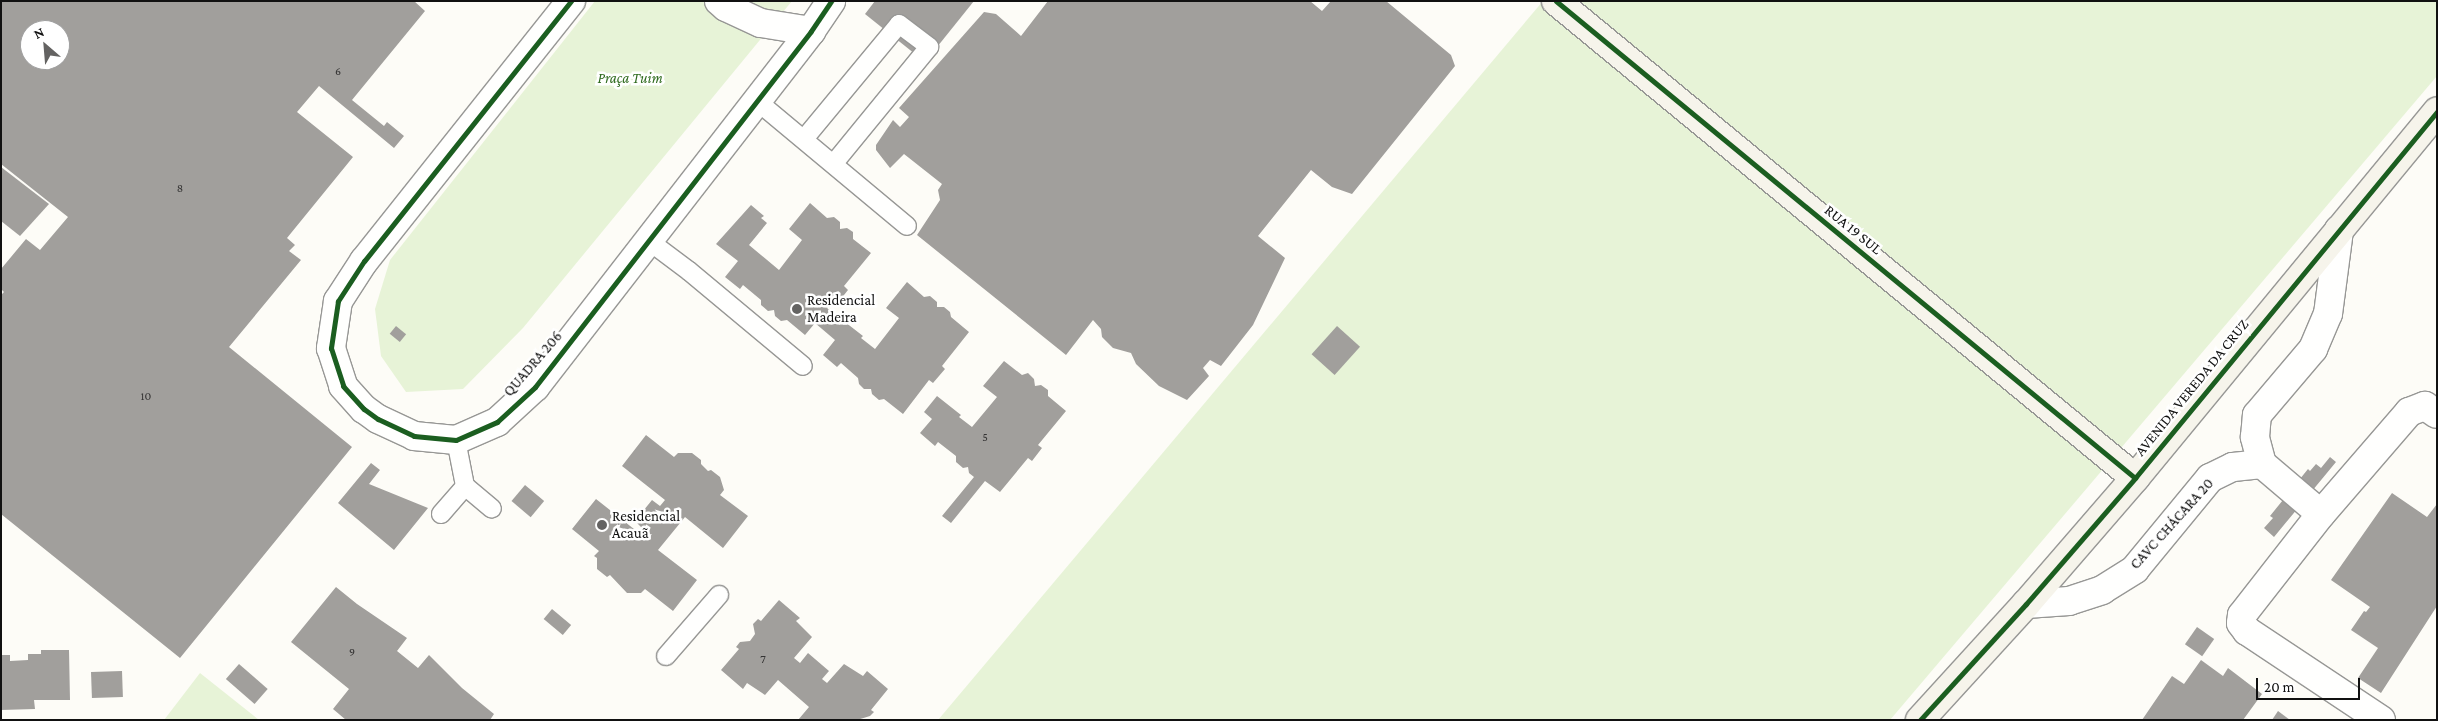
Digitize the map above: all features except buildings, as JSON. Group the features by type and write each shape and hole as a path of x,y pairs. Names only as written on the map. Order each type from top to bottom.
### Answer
{"street":[{"name":"QUADRA 206","path":"571,1 364,261 338,302 332,348 343,386 364,408 378,419 414,436 456,440 497,422 535,387 811,31 831,1"},
{"path":"718,1 726,7 761,22 811,31"},
{"name":"RUA 19 SUL","path":"1556,1 2135,478"},
{"name":"AVENIDA VEREDA DA CRUZ","path":"1920,720 2026,604 2135,478 2437,111"},
{"path":"2321,514 2262,464 2255,437 2257,415 2313,349 2328,314 2338,230"},
{"path":"2381,720 2248,631 2241,623 2242,615 2321,514 2409,412 2425,406 2437,414"},
{"name":"CAVC CHÁCARA 20","path":"2026,604 2069,601 2102,590 2135,569 2210,478 2233,467 2262,464"}],"lane":[{"path":"804,139 899,24 929,47 834,163"},
{"path":"757,101 834,163 907,226"},
{"path":"649,241 689,271 803,366"},
{"path":"456,440 465,486 492,510"},
{"path":"441,514 465,486"},
{"path":"666,656 719,595"}],"green space":[{"name":"Praça Tuim","path":"595,1 792,1 523,328 463,389 406,392 381,356 375,309 390,260"},
{"path":"1543,1 2437,1 2437,76 1890,720 938,720"},
{"path":"200,673 259,720 164,720"}],"cycle path":[{"path":"571,1 364,261 338,301 331,348 343,386 364,409 378,419 414,436 456,440 497,422 535,387 811,31 831,1"},
{"path":"1556,1 2135,478"},
{"path":"1920,720 2026,604 2135,478 2437,111"}],"place":[{"name":"Residencial Madeira","path":"797,309"},
{"name":"Residencial Acauã","path":"602,525"}]}
